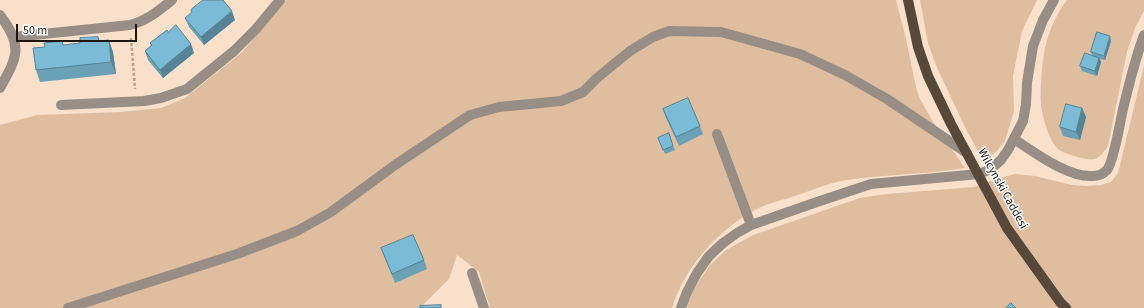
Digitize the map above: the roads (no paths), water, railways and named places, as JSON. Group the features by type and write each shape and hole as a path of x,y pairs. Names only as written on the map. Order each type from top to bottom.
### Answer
{"main road":[{"name":"Wilcynski Caddesi","path":"908,0 918,47 928,76 951,124 1008,228 1060,302 1066,308"}],"street":[{"path":"14,37 130,25 150,18 172,0"},
{"path":"60,105 136,101 161,98 188,89 234,51 256,29 280,0"},
{"path":"681,308 697,273 710,256 723,243 751,225 871,184 979,174 991,168 1001,160 1023,121 1033,46 1040,27 1054,0"},
{"path":"0,15 14,37 16,48 16,56 12,67 0,88"},
{"path":"68,308 237,254 297,231 331,212 395,165 470,115 499,107 561,101 583,92 597,78 630,52 653,37 668,31 722,32 800,54 845,75 886,99 967,152"},
{"path":"1014,139 1058,167 1078,174 1092,176 1101,174 1107,170 1115,148 1137,56 1144,35"},
{"path":"717,134 751,225"},
{"path":"472,273 484,308"}]}
